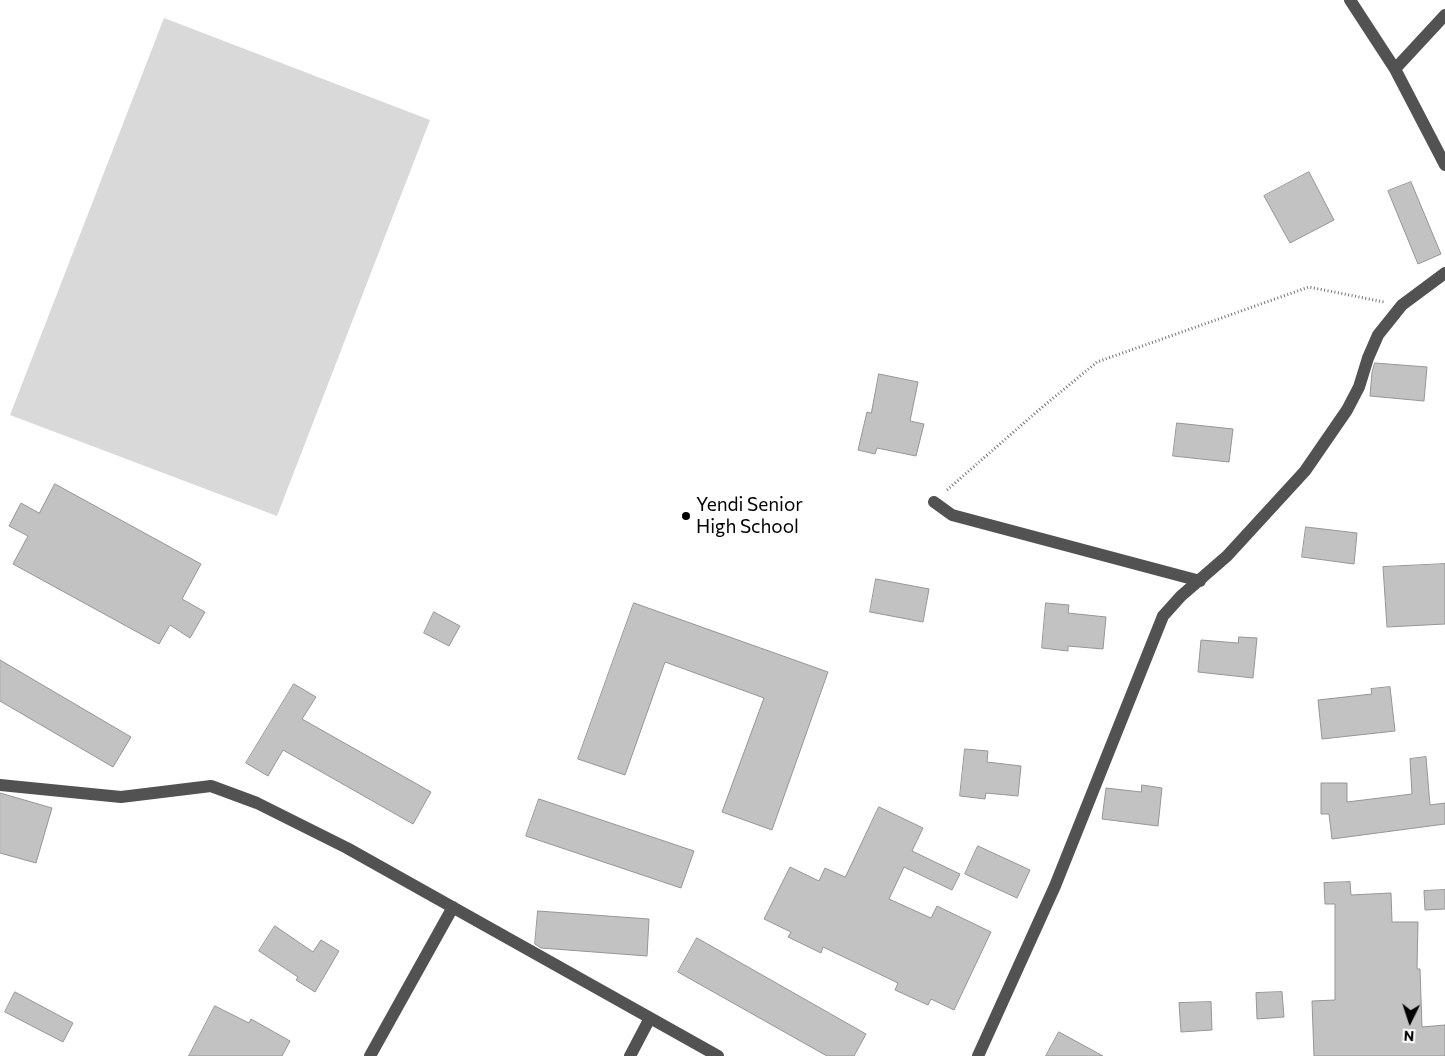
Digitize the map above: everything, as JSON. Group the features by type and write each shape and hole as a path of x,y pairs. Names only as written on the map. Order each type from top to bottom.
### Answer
{"street":[{"path":"1350,0 1395,69 1445,165"},
{"path":"1395,69 1445,15"},
{"path":"978,1056 1055,886 1163,616 1181,596 1227,556 1304,471 1347,410 1359,387 1378,335 1402,305 1445,273"},
{"path":"934,502 952,515 1200,581"},
{"path":"0,785 121,797 211,786 257,803 347,848 718,1056"},
{"path":"370,1056 453,907"},
{"path":"630,1056 650,1018"}],"path":[{"path":"934,502 1040,408 1097,362 1309,287 1402,305"}],"shaded area":[{"path":"164,18 430,120 277,516 10,415"}],"building":[{"path":"1309,172 1334,220 1290,243 1264,196"},
{"path":"1411,182 1441,254 1418,264 1388,191"},
{"path":"1375,363 1427,367 1424,401 1370,396 1372,372"},
{"path":"879,374 918,382 910,421 924,424 916,456 877,448 875,454 858,450 867,412 871,413"},
{"path":"1177,423 1233,429 1229,462 1173,456"},
{"path":"55,484 201,564 182,599 205,612 190,638 170,625 159,644 13,564 28,536 9,526 21,503 39,513"},
{"path":"1306,527 1357,533 1354,564 1302,557"},
{"path":"1445,564 1445,624 1387,627 1383,567"},
{"path":"876,579 929,589 923,622 870,612"},
{"path":"634,603 828,672 772,830 722,812 764,698 665,662 625,775 578,759"},
{"path":"1046,603 1069,605 1068,613 1106,617 1103,649 1068,646 1068,651 1042,648"},
{"path":"434,612 460,626 449,646 424,633"},
{"path":"1239,637 1257,638 1253,678 1198,672 1201,640 1238,643"},
{"path":"0,660 131,737 113,767 0,701"},
{"path":"294,684 316,697 302,719 431,792 413,824 283,750 268,776 246,763"},
{"path":"1390,687 1395,731 1322,739 1318,700 1372,694 1371,689"},
{"path":"965,749 988,751 987,762 1021,766 1018,796 986,793 985,799 960,796"},
{"path":"1426,757 1430,805 1445,803 1445,824 1332,839 1329,814 1321,814 1321,783 1347,783 1347,802 1412,794 1410,759"},
{"path":"1142,785 1162,788 1158,826 1102,819 1106,788 1141,792"},
{"path":"0,793 52,808 36,863 0,853"},
{"path":"539,799 694,851 681,888 526,836"},
{"path":"879,807 923,828 912,851 960,874 952,890 904,867 889,899 931,918 937,906 991,932 954,1010 931,999 928,1005 895,990 898,983 823,947 821,953 788,937 791,932 764,919 790,867 819,881 825,868 845,877"},
{"path":"978,846 1030,870 1017,898 965,874"},
{"path":"1350,882 1351,895 1391,893 1392,922 1418,922 1417,969 1420,969 1422,1027 1445,1025 1445,1056 1314,1056 1312,1001 1335,1000 1335,904 1325,904 1324,883"},
{"path":"1445,890 1445,909 1425,910 1424,891"},
{"path":"538,911 649,919 647,956 541,948 535,944"},
{"path":"275,926 313,952 321,940 339,951 315,992 296,980 298,977 259,951"},
{"path":"697,938 866,1034 854,1056 827,1056 678,972"},
{"path":"15,992 73,1023 63,1042 5,1012"},
{"path":"1282,992 1284,1017 1257,1019 1256,993"},
{"path":"1211,1002 1212,1030 1181,1032 1179,1003"},
{"path":"215,1006 249,1023 251,1019 290,1041 282,1056 189,1056"},
{"path":"1059,1032 1103,1056 1046,1056"}],"place":[{"name":"Yendi Senior High School","path":"686,516"}]}
